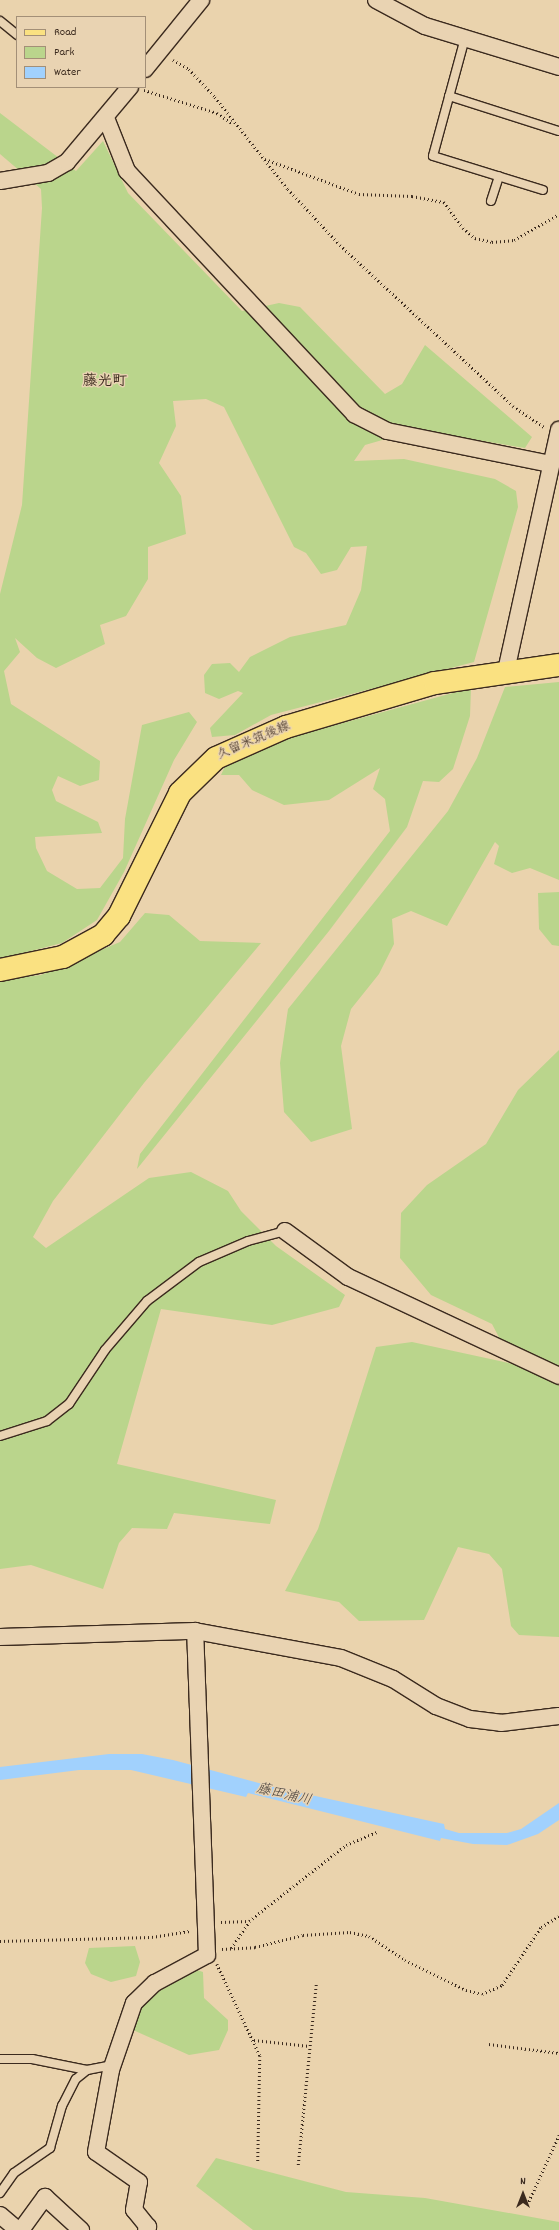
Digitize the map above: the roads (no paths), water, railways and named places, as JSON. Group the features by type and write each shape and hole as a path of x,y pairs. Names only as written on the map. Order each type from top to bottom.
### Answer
{"main road":[{"name":"久留米筑後線","path":"0,970 63,957 102,935 119,916 180,793 216,758 286,727 435,683 559,664"}],"street":[{"path":"146,68 201,0"},
{"path":"376,0 425,26 559,67"},
{"path":"0,181 48,173 67,162 130,88"},
{"path":"106,118 127,171 354,414 387,431 550,464"},
{"path":"506,671 558,433"},
{"path":"285,1231 348,1277 559,1376"},
{"path":"0,1637 195,1631 341,1658 393,1679 436,1706 470,1719 501,1723 559,1716"},
{"path":"146,2230 148,2227 134,2210 139,2182 96,2152 112,2065 134,2003 155,1982 208,1951 195,1631"},
{"path":"0,2215 20,2230 45,2197 81,2230"}],"lane":[{"path":"0,21 16,34"},
{"path":"465,38 433,156 543,190"},
{"path":"449,96 559,131"},
{"path":"491,201 499,176"},
{"path":"0,1436 47,1421 69,1404 105,1350 147,1301 199,1262 248,1241 285,1231"},
{"path":"0,2059 32,2059 87,2070 112,2065"},
{"path":"0,2193 14,2173 50,2148 62,2106 76,2079 87,2070"}],"water":[{"name":"藤田浦川","path":"109,1754 142,1754 173,1760 274,1787 444,1824 445,1829 459,1833 507,1833 521,1829 559,1803 559,1820 538,1834 507,1845 473,1844 441,1838 440,1841 248,1793 246,1797 131,1770 79,1770 0,1780 0,1767"}],"district":[{"name":"藤光町","path":"105,383"}]}
